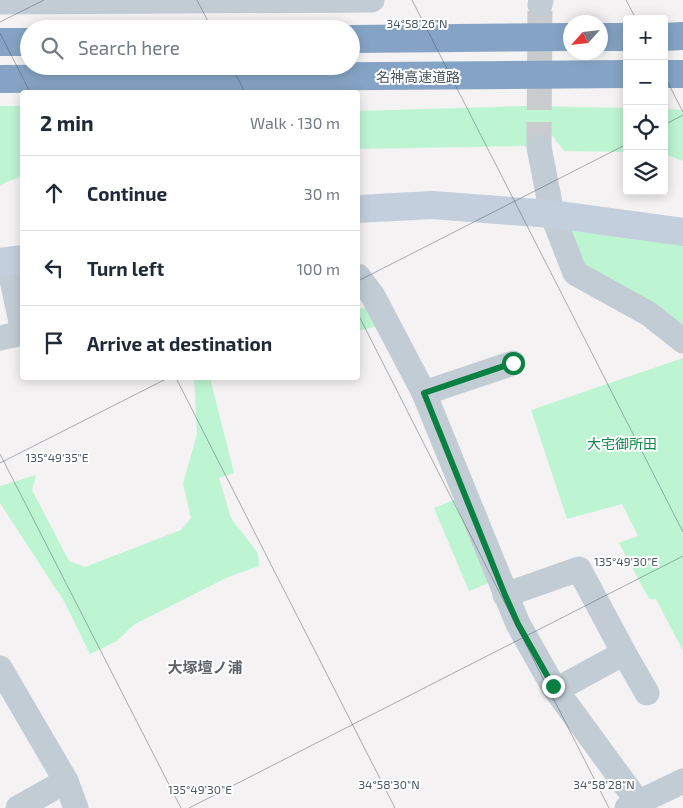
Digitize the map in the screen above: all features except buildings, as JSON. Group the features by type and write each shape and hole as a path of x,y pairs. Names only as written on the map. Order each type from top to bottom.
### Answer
{"highway":[{"path":"668,36 683,36"},
{"path":"360,39 563,37"},
{"path":"608,37 623,37"},
{"path":"0,42 20,42"},
{"name":"名神高速道路","path":"0,79 623,74"},
{"path":"668,74 683,74"}],"street":[{"path":"0,2 372,0"},
{"path":"539,147 552,214 574,273 649,314 683,341"},
{"path":"360,209 432,205 552,214 683,232"},
{"path":"10,261 20,316"},
{"path":"360,279 373,296 424,393 505,595 521,630 556,690 632,805 683,781"},
{"path":"0,338 20,334"},
{"path":"424,393 513,363"},
{"path":"505,595 579,569 647,693"},
{"path":"556,690 624,652"},
{"path":"0,668 66,781 76,808"},
{"path":"18,808 66,781"}],"green space":[{"path":"0,106 20,106 20,177 0,185"},
{"path":"528,106 623,108 623,152 564,151 546,127 534,125 529,146 360,149 360,111"},
{"path":"668,109 683,110 683,161 668,155"},
{"path":"562,224 683,243 683,326 576,264"},
{"path":"366,307 377,326 360,330 360,308"},
{"name":"大宅御所田","path":"683,358 683,651 656,599 649,599 619,543 638,536 622,504 567,519 531,410"},
{"path":"194,380 211,380 234,473 219,478 231,518 258,553 259,566 226,578 135,624 117,641 90,654 65,603 0,503 0,486 36,475 32,490 69,561 85,567 181,530 191,518 183,484 197,434"},
{"path":"459,498 494,581 469,591 434,508"}],"tunnel":[{"path":"539,147 540,5"}],"district":[{"name":"大塚壇ノ浦","path":"205,667"}],"route":[{"path":"513,363 424,393 505,595 518,624 553,686"}]}
